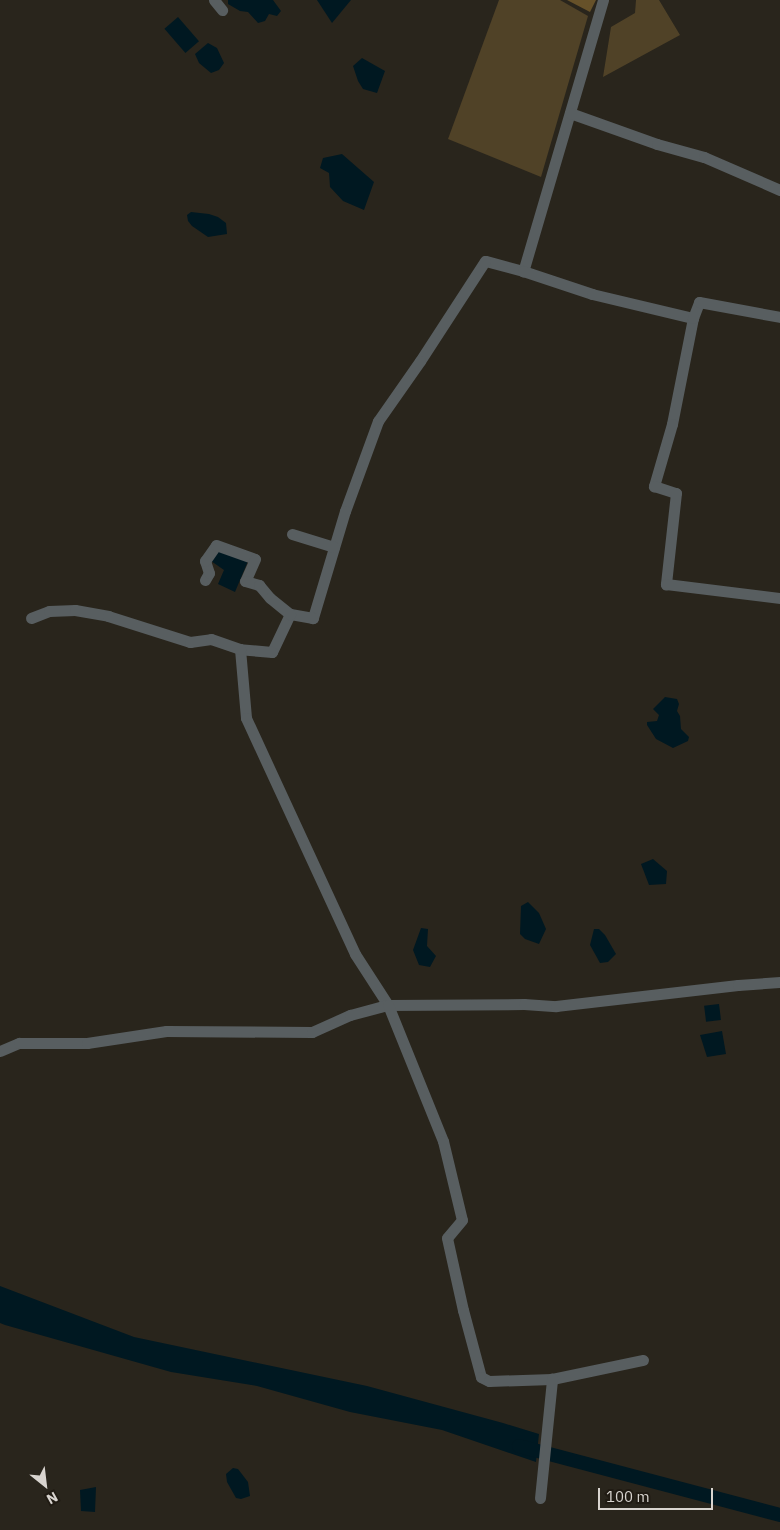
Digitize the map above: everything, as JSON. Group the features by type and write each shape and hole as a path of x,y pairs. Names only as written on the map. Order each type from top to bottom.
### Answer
{"street":[{"path":"214,0 222,10"},
{"path":"523,272 603,0"},
{"path":"570,113 657,144 704,157 780,190"},
{"path":"205,580 209,573 205,560 216,545 254,559 245,581 259,585 270,598 290,614 313,618 334,547 378,421 420,361 485,261 592,294 693,318"},
{"path":"780,317 699,302 693,318 672,424 654,486 676,493 666,584 780,598"},
{"path":"292,534 334,547"},
{"path":"31,618 49,611 75,610 108,616 190,642 211,639 240,649 272,652 290,614"},
{"path":"240,649 246,718 355,954 388,1005 443,1141 462,1220 448,1238 481,1377 489,1381 552,1379 643,1360"},
{"path":"0,1052 19,1043 87,1043 166,1030 312,1032 350,1015 388,1005 524,1004 556,1006 780,982"},
{"path":"540,1498 552,1379"}],"shaded area":[{"path":"499,0 560,0 588,16 541,177 448,139"},
{"path":"567,0 596,0 590,12"},
{"path":"636,0 659,0 680,35 603,77 611,27 635,13"}],"water":[{"path":"228,0 273,0 281,11 277,16 269,14 265,21 258,23 248,12 240,11 228,4"},
{"path":"317,0 351,0 332,23"},
{"path":"178,17 199,41 185,53 164,29"},
{"path":"208,43 217,48 224,63 219,70 211,73 199,63 195,54"},
{"path":"362,58 385,71 377,93 363,89 358,81 353,66"},
{"path":"342,154 374,182 364,210 343,201 330,187 329,173 320,168 323,158"},
{"path":"191,212 218,217 226,223 227,234 208,237 188,221 187,215"},
{"path":"217,548 248,561 235,592 218,584 224,570 211,561"},
{"path":"665,697 677,699 679,704 677,711 680,716 681,729 689,737 688,741 673,748 656,739 647,725 647,722 657,721 659,715 653,709"},
{"path":"653,859 667,871 666,884 649,885 641,864"},
{"path":"528,902 539,913 546,929 539,944 525,939 520,934 521,906"},
{"path":"421,928 428,929 427,946 436,956 430,967 419,965 413,950"},
{"path":"594,929 599,929 605,935 616,954 608,962 600,963 590,945"},
{"path":"719,1004 721,1020 706,1022 704,1006"},
{"path":"722,1031 726,1054 707,1057 700,1035"},
{"path":"0,1286 134,1337 367,1386 539,1434 536,1462 442,1430 350,1412 257,1386 171,1372 5,1325 0,1323"},
{"path":"233,1468 238,1469 248,1482 250,1496 241,1499 236,1498 227,1482 226,1474"},
{"path":"96,1487 95,1512 81,1511 80,1490"}],"waterway":[{"path":"519,1446 780,1515"}]}
